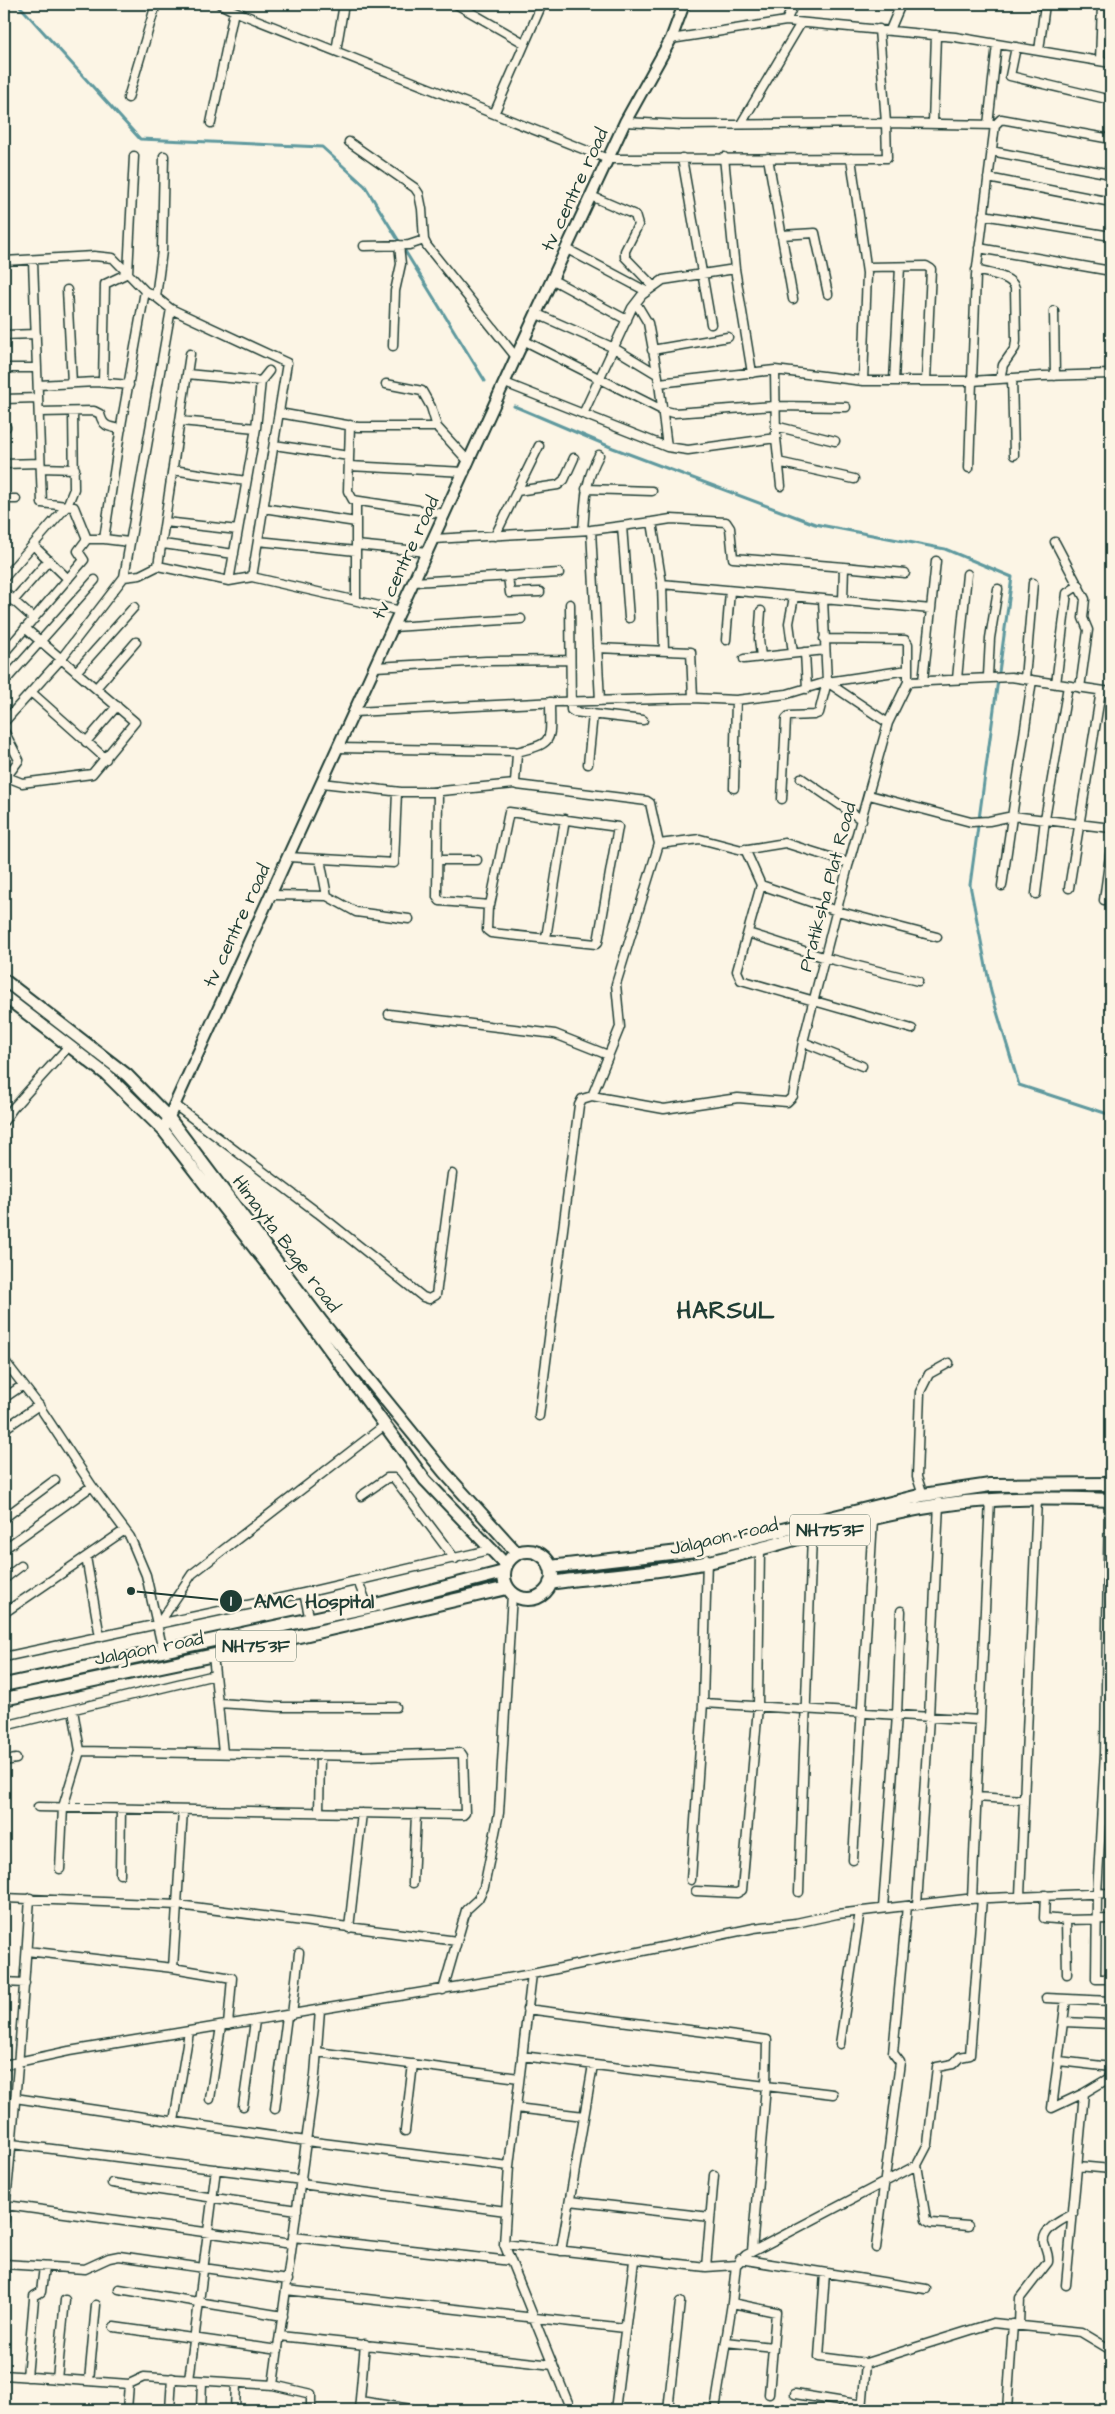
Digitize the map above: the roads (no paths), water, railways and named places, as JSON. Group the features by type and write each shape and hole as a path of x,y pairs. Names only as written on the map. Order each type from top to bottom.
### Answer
{"highway":[{"name":"Jalgaon road","path":"759,1543 812,1535 990,1485 1111,1484"},
{"name":"Jalgaon road","path":"550,1583 675,1568 706,1556 759,1543 922,1495 939,1499 1110,1500"},
{"path":"533,1552 546,1560 550,1567 550,1583 547,1590 534,1599 519,1598 510,1591 505,1568 517,1553 533,1552"},
{"name":"Jalgaon road","path":"550,1567 706,1556"},
{"name":"Jalgaon road","path":"4,1684 368,1607 505,1568"},
{"name":"Jalgaon road","path":"4,1699 510,1591"}],"main road":[{"name":"tv centre road","path":"163,1130 516,357 626,122 671,39 684,4"},
{"name":"Himayta Bage road","path":"4,980 126,1075 169,1118 322,1322 444,1472 517,1553"},
{"path":"4,996 107,1076 163,1130 270,1268 426,1480 493,1549 505,1568"}],"street":[{"path":"128,98 156,4"},
{"path":"220,4 608,159 724,157 887,158 879,29"},
{"path":"336,51 344,4"},
{"path":"456,4 524,43"},
{"path":"494,114 542,4"},
{"path":"786,20 794,4"},
{"path":"890,30 901,4"},
{"path":"1040,51 1045,4"},
{"path":"1100,61 1102,4"},
{"path":"211,123 234,11"},
{"path":"671,39 786,20 936,35 1111,63"},
{"path":"741,124 801,22"},
{"path":"933,123 936,35"},
{"path":"970,468 976,270 991,151 997,44"},
{"path":"1016,47 1010,76 1111,100"},
{"path":"626,122 682,125 886,123 991,125 1001,119 1111,139"},
{"path":"349,142 415,188 420,194 424,240 516,357"},
{"path":"991,151 1111,174"},
{"path":"128,273 134,156"},
{"path":"156,297 162,251 164,156"},
{"path":"724,157 736,269 752,373"},
{"path":"682,158 711,324"},
{"path":"768,158 793,300"},
{"path":"851,158 867,267 863,381"},
{"path":"988,178 1111,202"},
{"path":"591,196 635,215 638,225 624,257 653,286"},
{"path":"983,215 1111,236"},
{"path":"781,235 815,233 828,294"},
{"path":"364,246 415,245 424,240"},
{"path":"394,346 395,291 401,264 399,245"},
{"path":"979,248 1111,271"},
{"path":"567,249 646,292"},
{"path":"4,262 94,256 113,258 145,291 171,309 287,363 252,577"},
{"path":"33,261 42,502 74,507 86,539"},
{"path":"867,267 926,266 931,269 926,381"},
{"path":"894,381 900,267"},
{"path":"583,414 627,320 636,303 646,292 663,280 736,269"},
{"path":"976,270 1008,279 1014,283 1015,348 1003,365 1000,379"},
{"path":"103,382 105,284 128,273"},
{"path":"553,280 627,320"},
{"path":"68,290 72,383"},
{"path":"104,539 145,291"},
{"path":"636,303 646,316 659,383 667,447"},
{"path":"4,722 61,658 124,577 171,309"},
{"path":"1054,311 1055,376"},
{"path":"537,314 614,348 657,374"},
{"path":"4,335 36,334"},
{"path":"652,350 728,338"},
{"path":"525,341 662,410 682,413 774,406 846,407"},
{"path":"158,566 163,544 172,470 190,354"},
{"path":"4,368 37,368"},
{"path":"775,370 775,426 781,486"},
{"path":"659,383 775,370 863,381 972,381 1111,374"},
{"path":"229,581 256,428 261,381 269,371"},
{"path":"187,374 261,381"},
{"path":"1012,378 1014,455"},
{"path":"38,385 103,382 128,385"},
{"path":"505,383 667,447 688,450 776,438"},
{"path":"386,384 422,391 431,407 436,427 469,462"},
{"path":"4,399 38,398"},
{"path":"39,412 98,412 106,426 121,429"},
{"path":"4,578 67,506 74,489 73,412"},
{"path":"279,413 350,425 436,427"},
{"path":"180,421 256,428"},
{"path":"350,425 348,492 356,502 356,600"},
{"path":"775,426 835,442"},
{"path":"274,445 349,456"},
{"path":"496,536 539,446"},
{"path":"599,455 589,473 586,489 587,530 600,701"},
{"path":"517,492 558,485 564,480 574,458"},
{"path":"778,462 854,479"},
{"path":"4,464 75,469"},
{"path":"349,466 464,472"},
{"path":"172,470 246,481"},
{"path":"586,489 652,491"},
{"path":"4,499 16,499"},
{"path":"356,502 445,514"},
{"path":"263,508 356,522"},
{"path":"434,539 587,530 671,519 726,522 730,528 733,558 905,573"},
{"path":"165,522 238,530"},
{"path":"652,522 662,584 664,650"},
{"path":"622,526 629,618"},
{"path":"86,539 129,542"},
{"path":"4,654 84,560 78,550 86,539"},
{"path":"258,542 428,552"},
{"path":"1055,542 1085,599 1083,618 1088,630 1080,688"},
{"path":"33,544 68,579"},
{"path":"163,544 234,554"},
{"path":"13,601 49,560"},
{"path":"922,681 936,561"},
{"path":"124,577 140,575 158,566 229,581 252,577 401,611"},
{"path":"843,601 844,567"},
{"path":"414,582 558,573"},
{"path":"957,679 967,574"},
{"path":"508,576 510,593 540,592"},
{"path":"4,682 42,642 95,580"},
{"path":"1002,886 1013,816 1029,680 1033,583"},
{"path":"662,584 931,609"},
{"path":"1056,684 1067,593 1079,586"},
{"path":"992,677 990,634 998,589"},
{"path":"726,640 730,591"},
{"path":"4,592 34,619"},
{"path":"793,654 789,623 794,597"},
{"path":"782,799 786,719 789,716 819,713 827,682 823,599"},
{"path":"570,604 570,702 572,711 643,720"},
{"path":"76,672 134,607"},
{"path":"761,611 759,639 761,657"},
{"path":"393,627 521,619"},
{"path":"4,731 19,760 5,779 22,783 88,776 95,772 135,722 25,628"},
{"path":"824,639 905,640 908,644 908,682 1010,677 1111,692"},
{"path":"96,688 136,642"},
{"path":"597,648 691,652 692,698"},
{"path":"744,659 825,650"},
{"path":"805,652 807,689"},
{"path":"375,667 486,661 570,660"},
{"path":"354,712 550,702 692,698 736,700 807,689 827,682 908,670"},
{"path":"827,682 888,723"},
{"name":"Pratiksha Plat Road","path":"592,1096 664,1108 738,1098 787,1102 793,1096 803,1042 826,958 848,863 862,820 888,723 908,682"},
{"path":"1036,894 1045,819 1068,686"},
{"path":"1069,888 1100,691"},
{"path":"30,692 106,759"},
{"path":"734,788 736,700"},
{"path":"338,748 516,752 544,744 550,734 550,702"},
{"path":"86,742 117,706"},
{"path":"588,764 593,714"},
{"path":"515,784 516,752"},
{"path":"801,778 862,820"},
{"path":"322,782 397,792 438,791 515,784 650,803 659,844 616,984 620,1027 592,1096 582,1099 579,1105 539,1416"},
{"path":"438,791 438,897 440,901 488,906"},
{"path":"288,857 394,863 397,792"},
{"path":"869,795 972,822 1013,816 1111,828"},
{"path":"509,812 565,819 617,825 619,829 598,942 592,945 488,932 486,925 488,906 492,902 509,812"},
{"path":"546,938 565,819"},
{"path":"659,844 700,839 745,849 785,843 848,863"},
{"path":"1104,900 1111,848"},
{"path":"745,849 761,885 737,971 741,980 912,1029"},
{"path":"320,859 326,896"},
{"path":"438,860 477,860"},
{"path":"761,885 837,911 937,937"},
{"path":"271,895 326,896 356,912 409,919"},
{"path":"748,933 826,958 918,981"},
{"path":"389,1014 555,1034 608,1055"},
{"path":"803,1042 862,1066"},
{"path":"4,1121 13,1108 69,1046"},
{"path":"175,1105 429,1300 436,1295 452,1174"},
{"path":"4,1360 39,1405 92,1486 125,1530 146,1575 162,1651"},
{"path":"922,1495 917,1477 920,1392 929,1374 949,1363"},
{"path":"4,1398 23,1384"},
{"path":"4,1429 39,1405"},
{"path":"158,1625 192,1574 385,1426"},
{"path":"361,1496 387,1478 394,1478 455,1559"},
{"path":"4,1518 55,1480"},
{"path":"4,1549 92,1486"},
{"path":"917,1905 930,1717 939,1499"},
{"path":"972,1899 990,1499"},
{"path":"1020,1896 1037,1499"},
{"path":"1110,1500 1105,1753 1097,1894 1096,1979 1111,1979"},
{"path":"853,1860 860,1714 873,1519"},
{"path":"4,1613 125,1530"},
{"path":"799,1892 812,1535"},
{"path":"696,1891 737,1893 742,1890 758,1707 759,1543"},
{"path":"4,1656 158,1625 493,1549"},
{"path":"691,1880 703,1703 706,1556"},
{"path":"86,1557 100,1637"},
{"path":"4,1579 21,1566"},
{"path":"358,1581 368,1607"},
{"path":"444,1990 466,1910 478,1899 484,1887 495,1841 499,1814 510,1591"},
{"path":"304,1593 310,1620"},
{"path":"883,1908 897,1715 901,1611"},
{"path":"213,1655 223,1753"},
{"path":"4,1726 215,1675"},
{"path":"218,1702 281,1707 396,1707"},
{"path":"703,1703 980,1720"},
{"path":"60,1869 64,1807 80,1751 73,1710"},
{"path":"38,1807 465,1815 462,1753 320,1755 80,1751"},
{"path":"319,1812 320,1755"},
{"path":"4,1761 16,1759"},
{"path":"976,1798 1024,1800"},
{"path":"120,1874 122,1809"},
{"path":"173,1968 183,1810"},
{"path":"349,1928 362,1813"},
{"path":"413,1883 416,1814"},
{"path":"4,2065 444,1990 532,1974 754,1928 860,1911 982,1898 1111,1893"},
{"path":"1045,1895 1044,1918 1066,1920 1111,1919"},
{"path":"4,1898 178,1906 457,1941"},
{"path":"4,2222 20,2061 30,1898"},
{"path":"715,2410 738,2262 752,2251 916,2165 928,2144 937,2067 952,2065 960,2057 970,2055 982,1898"},
{"path":"876,2248 900,2062 894,2053 907,1906"},
{"path":"840,2044 860,1911"},
{"path":"1066,1920 1067,1974"},
{"path":"26,1951 173,1968 232,1978 225,2026 210,2099"},
{"path":"275,2109 299,1953"},
{"path":"532,1974 508,2166 504,2244 571,2410"},
{"path":"4,1982 25,1983"},
{"path":"1046,1998 1111,2001"},
{"path":"1066,1998 1052,2108 1084,2093 1111,2077"},
{"path":"528,2009 768,2040 752,2251"},
{"path":"274,2385 302,2182 320,2010"},
{"path":"243,2106 255,2021"},
{"path":"1064,2022 1111,2024"},
{"path":"174,2121 189,2032"},
{"path":"317,2052 519,2078"},
{"path":"522,2056 833,2094"},
{"path":"1058,2061 1111,2067"},
{"path":"405,2131 413,2064"},
{"path":"561,2251 593,2064"},
{"path":"1066,2285 1084,2093"},
{"path":"15,2098 306,2141 508,2166"},
{"path":"516,2108 584,2116"},
{"path":"12,2144 216,2169 506,2211"},
{"path":"916,2165 926,2220 931,2223 968,2226"},
{"path":"1078,2166 1111,2169"},
{"path":"189,2380 216,2169"},
{"path":"706,2267 714,2175"},
{"path":"112,2183 297,2210"},
{"path":"570,2201 710,2217"},
{"path":"6,2205 207,2232 511,2261"},
{"path":"1007,2410 1020,2298 1048,2262 1044,2238 1053,2226 1073,2214"},
{"path":"504,2244 634,2261 706,2267 738,2262 926,2289"},
{"path":"4,2264 85,2269 109,2258 119,2256 288,2280"},
{"path":"615,2410 634,2261"},
{"path":"27,2377 34,2296 41,2292 44,2267"},
{"path":"825,2273 819,2357 866,2363 987,2324 1016,2324 1082,2332 1111,2350"},
{"path":"119,2289 283,2316"},
{"path":"286,2290 625,2328"},
{"path":"57,2379 65,2300"},
{"path":"668,2410 680,2302"},
{"path":"732,2303 776,2312 769,2394"},
{"path":"89,2381 96,2305"},
{"path":"114,2327 278,2350"},
{"path":"280,2336 553,2365"},
{"path":"726,2342 773,2347"},
{"path":"359,2410 365,2344"},
{"path":"795,2394 862,2408 866,2363"},
{"path":"4,2375 129,2384 144,2376 274,2385 310,2394 310,2410"},
{"path":"170,2410 172,2378"},
{"path":"201,2410 202,2380"},
{"path":"235,2410 236,2383"},
{"path":"127,2410 129,2384"},
{"path":"360,2402 417,2410"}],"waterway":[{"path":"18,4 140,139 322,147 365,186 485,381"},
{"path":"514,406 613,448 815,524 945,549 1012,577 970,885 991,992 1019,1085 1111,1115"}],"place":[{"name":"AMC Hospital","path":"131,1591"}],"district":[{"name":"HARSUL","path":"726,1311"}]}
